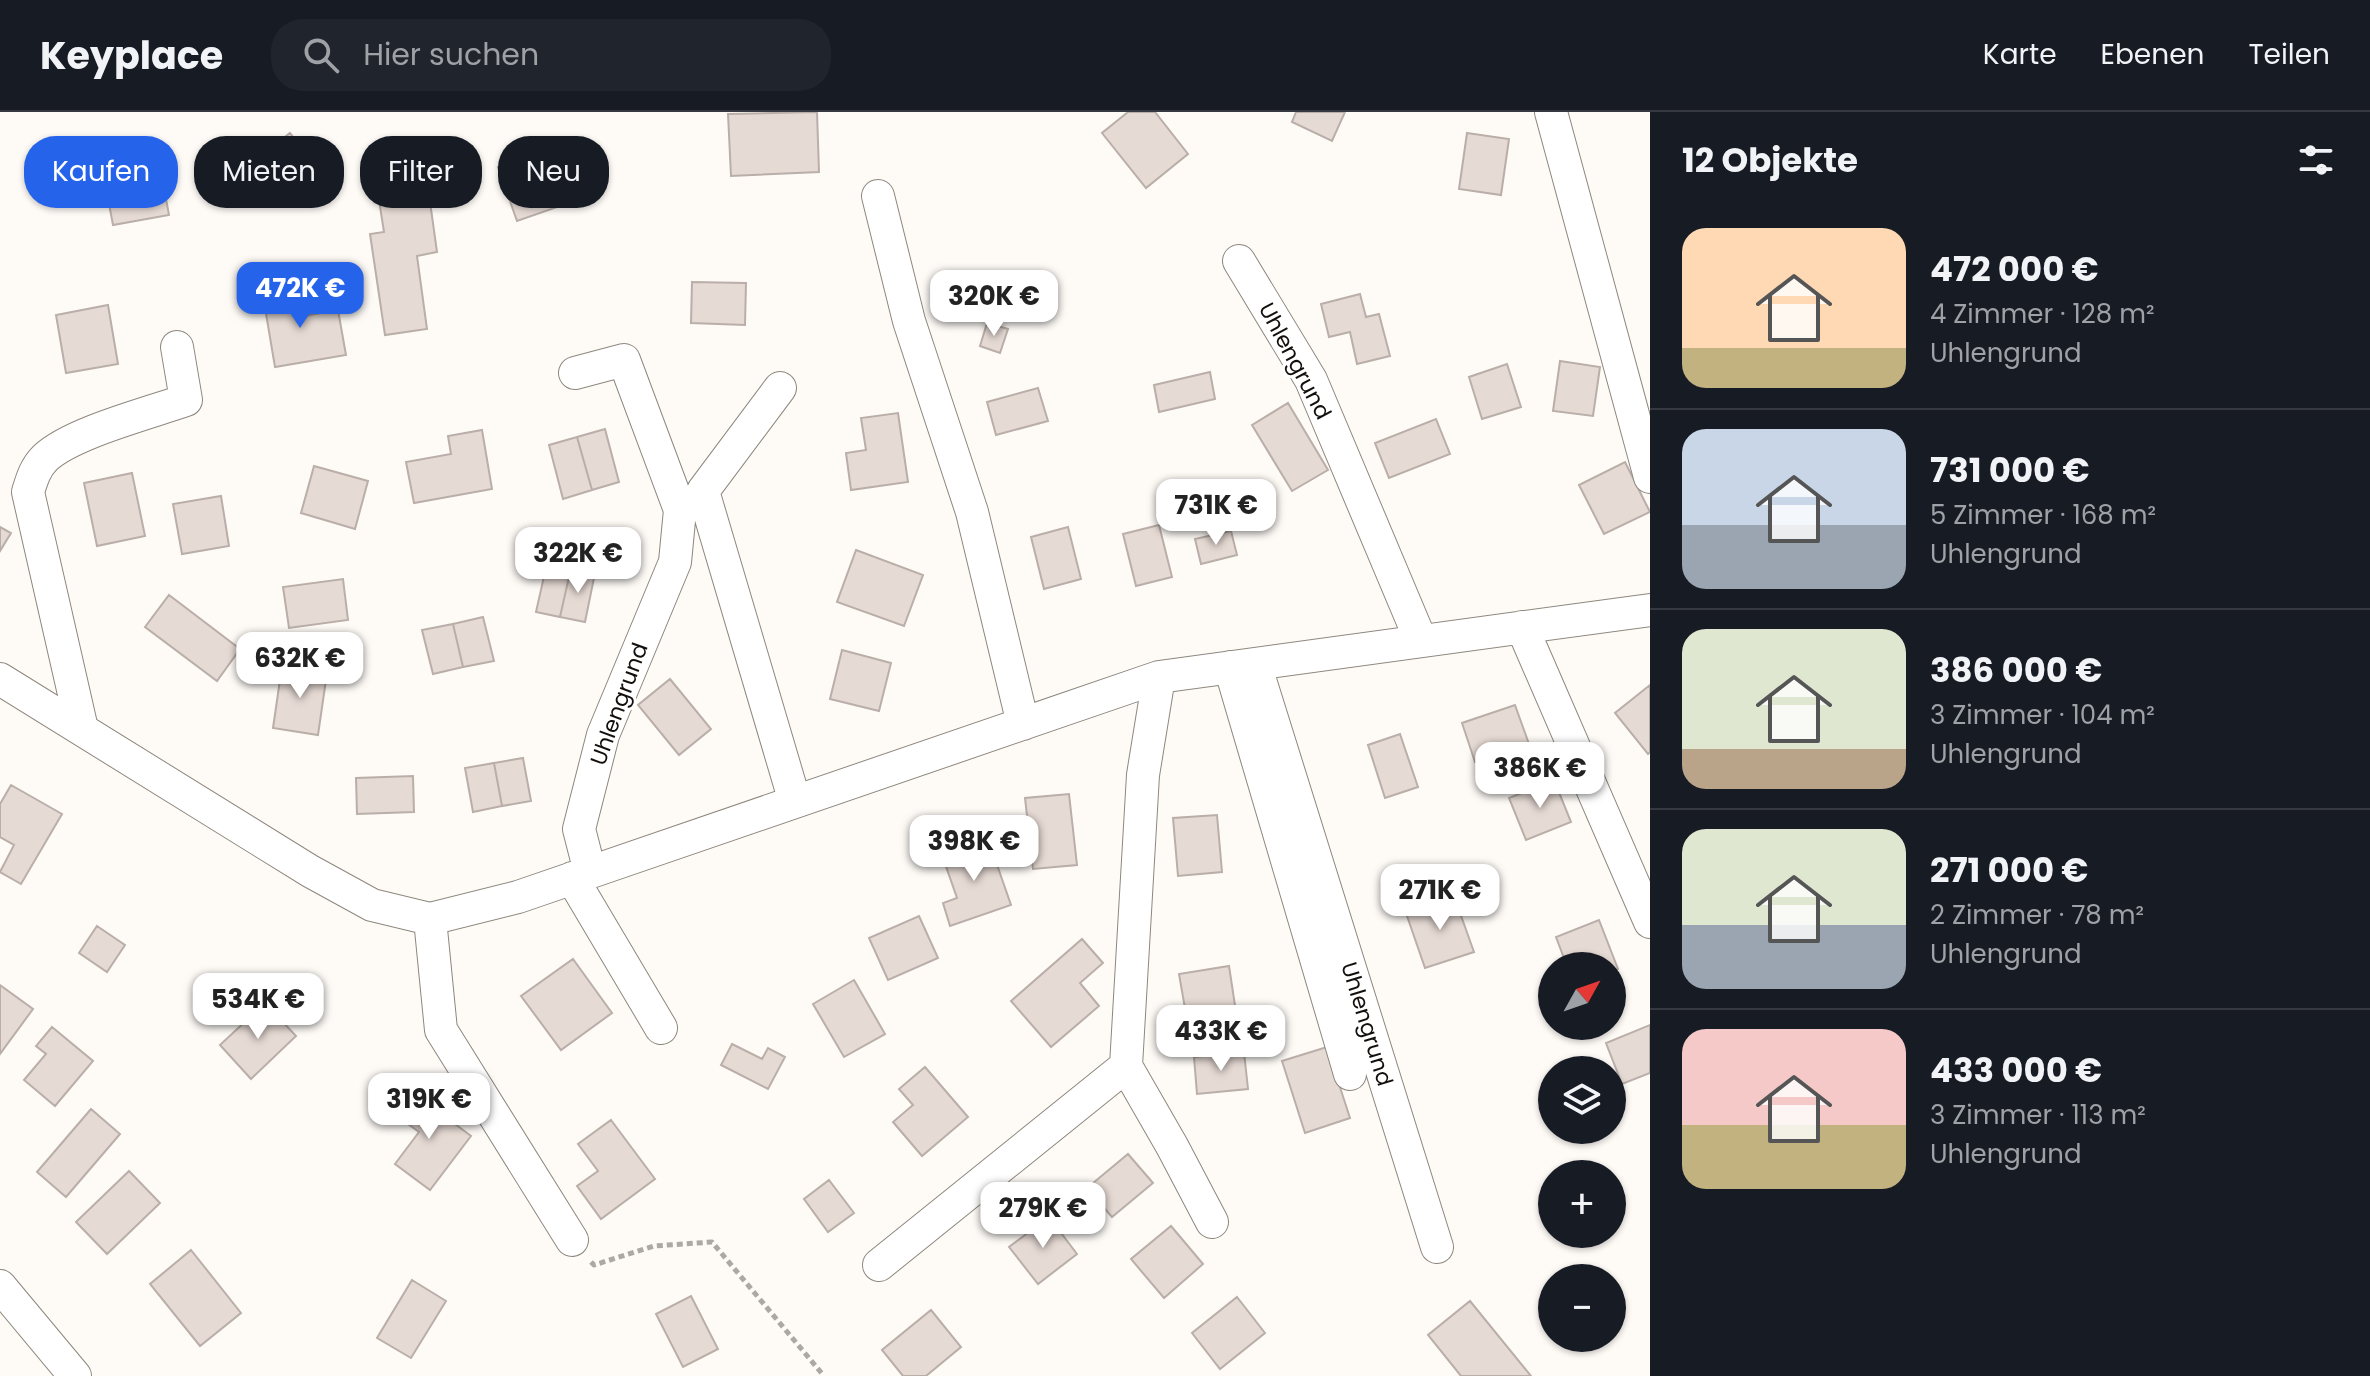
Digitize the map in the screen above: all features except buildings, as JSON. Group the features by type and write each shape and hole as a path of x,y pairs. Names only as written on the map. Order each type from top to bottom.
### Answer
{"street":[{"path":"1551,112 1650,477"},
{"path":"878,196 909,321 972,512 1023,724"},
{"name":"Uhlengrund","path":"1239,261 1311,380 1421,641"},
{"path":"82,729 28,492 33,473 45,458 68,442 186,400 177,347"},
{"name":"Uhlengrund","path":"575,373 624,360 680,510 675,562 603,735 579,829 581,875"},
{"path":"780,388 703,491 795,802"},
{"path":"0,679 310,871 372,905 430,919 518,897 1159,677 1650,610"},
{"path":"1522,627 1650,922"},
{"name":"Uhlengrund","path":"1242,666 1350,1074"},
{"name":"Uhlengrund","path":"1242,666 1437,1247"},
{"path":"1159,677 1143,775 1126,1066 1212,1222"},
{"path":"581,875 661,1028"},
{"path":"430,919 441,1030 572,1240"},
{"path":"879,1265 1126,1066"},
{"path":"0,1286 75,1376"}],"path":[{"path":"572,1240 594,1265 654,1246 712,1242 824,1376"}]}
